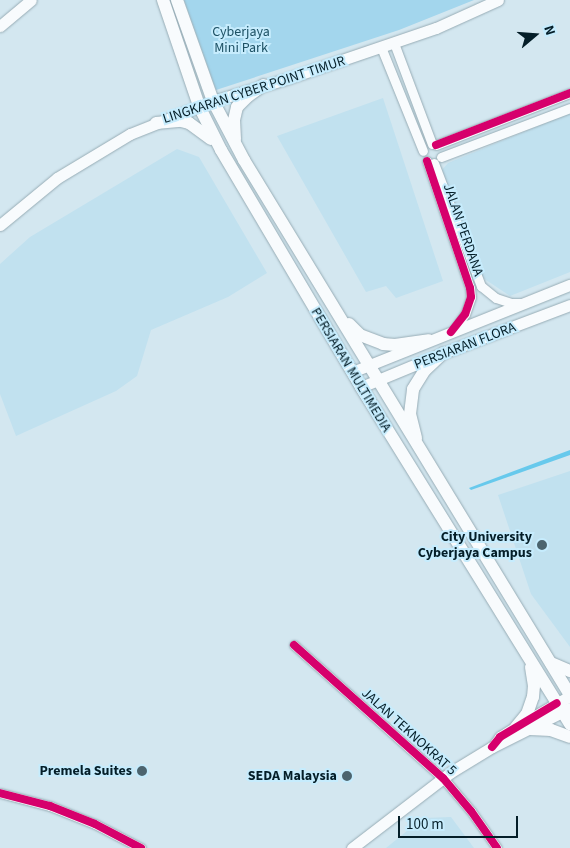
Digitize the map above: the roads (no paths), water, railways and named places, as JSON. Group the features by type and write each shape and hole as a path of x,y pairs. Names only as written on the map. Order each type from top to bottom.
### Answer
{"main road":[{"path":"0,26 31,0"},
{"name":"PERSIARAN MULTIMEDIA","path":"163,0 199,106 221,150 361,387 528,657 563,708 570,724"},
{"name":"PERSIARAN MULTIMEDIA","path":"177,0 213,101 237,148 420,452 570,695"},
{"name":"LINGKARAN CYBER POINT TIMUR","path":"0,225 36,194 82,162 130,134 213,101 381,48 436,28 498,0"},
{"path":"237,148 233,129 237,107 248,96 264,85"},
{"path":"156,123 181,121 189,123 207,134 221,150"},
{"name":"PERSIARAN FLORA","path":"352,372 570,285"},
{"path":"328,299 360,335 371,341 395,346 429,340"},
{"name":"PERSIARAN FLORA","path":"361,387 443,353 570,305"},
{"path":"420,452 410,414 413,389 425,370 443,353"},
{"path":"516,727 527,714 533,697 533,676 528,657"},
{"path":"551,663 570,671"},
{"path":"352,848 442,778 492,747 530,729 563,708 570,695"},
{"path":"492,747 500,737 516,727 563,708"},
{"path":"530,729 551,730 570,738"}],"street":[{"name":"JALAN PERDANA","path":"394,43 434,144 442,151 434,160"},
{"name":"JALAN PERDANA","path":"381,48 423,151 434,160 482,286 489,294 502,300 526,303"},
{"path":"423,151 426,146 514,116 570,93"},
{"path":"539,106 544,118"},
{"path":"434,160 570,108"},
{"path":"514,116 518,128"},
{"name":"JALAN PERDANA","path":"434,160 470,288 466,314 451,332"},
{"name":"JALAN TEKNOKRAT 5","path":"294,645 442,778 471,811 497,848"},
{"path":"0,793 50,806 95,824 141,848"}],"place":[{"name":"City University Cyberjaya Campus","path":"542,545"},
{"name":"Premela Suites","path":"142,771"},
{"name":"SEDA Malaysia","path":"347,776"}],"park label":[{"name":"Cyberjaya Mini Park","path":"241,40"}]}
